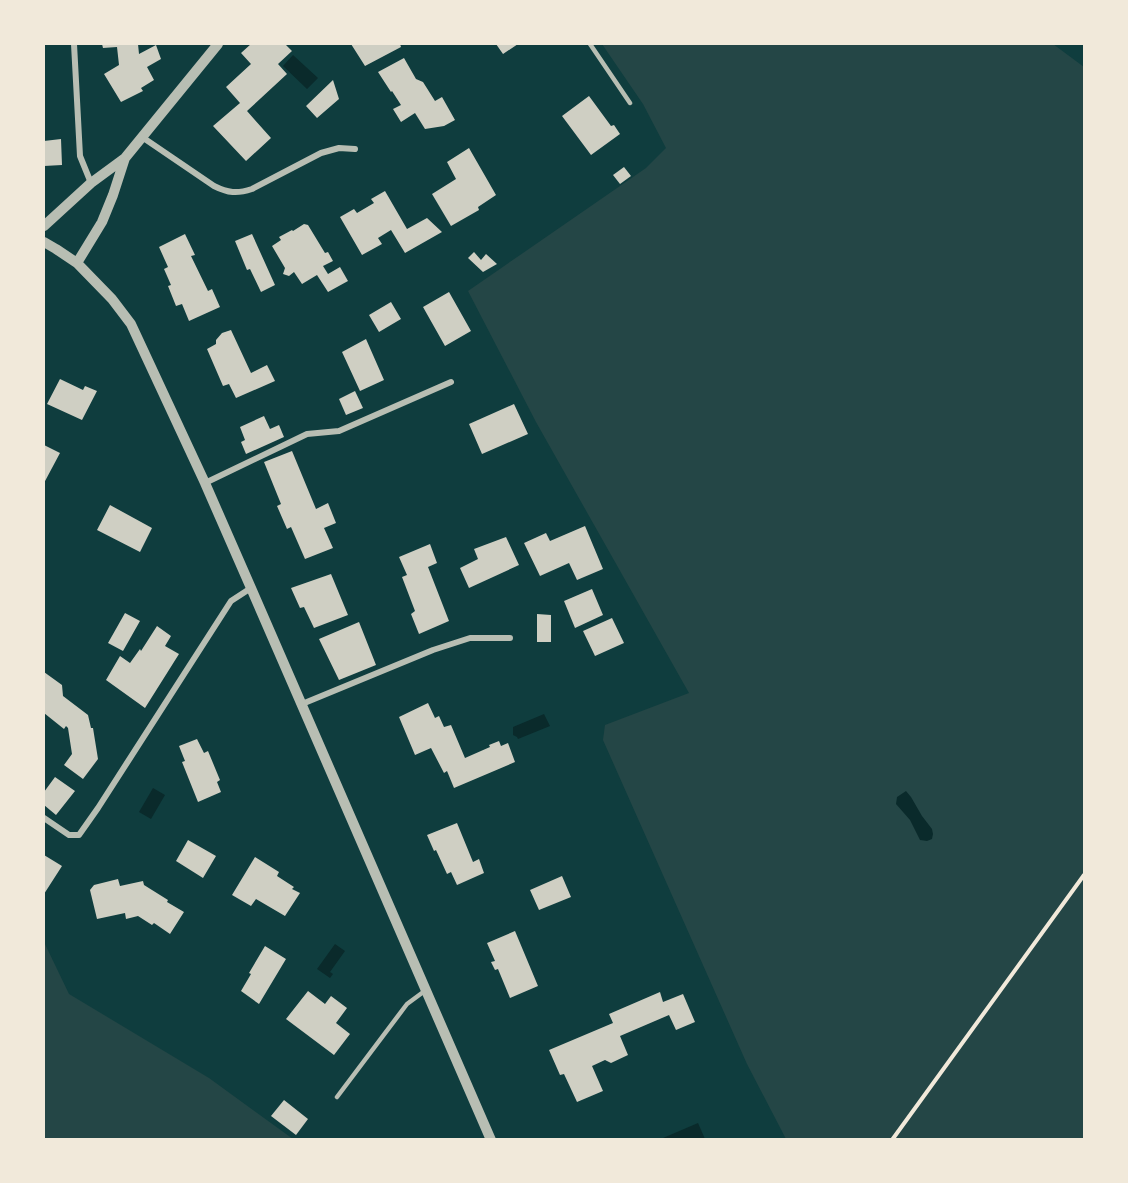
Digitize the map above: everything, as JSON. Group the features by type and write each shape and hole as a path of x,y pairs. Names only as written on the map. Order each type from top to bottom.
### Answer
{"street":[{"path":"74,44 80,156 91,183"},
{"path":"44,226 91,183 125,158 218,44"},
{"path":"142,137 214,186 224,191 234,192 252,189 321,153 339,148 355,149"},
{"path":"77,263 102,222 114,195 125,158"},
{"path":"44,242 77,263 112,298 131,324 205,483 491,1140"},
{"path":"205,483 307,434 339,431 451,382"},
{"path":"44,818 69,835 79,835 231,601 251,588"},
{"path":"302,704 433,650 470,638 510,638"}],"lane":[{"path":"590,44 630,103"},
{"path":"337,1097 407,1004 426,990"}],"path":[{"path":"892,1140 1084,875"}],"shaded area":[{"path":"602,44 1053,44 1084,67 1084,1139 786,1139 747,1064 603,740 605,725 689,693 536,422 468,291 646,168 666,148 643,104"},
{"path":"293,55 318,78 307,89 283,66"},
{"path":"544,714 550,726 518,739 513,735 513,727"},
{"path":"153,788 165,795 151,819 139,812"},
{"path":"906,791 932,829 932,839 920,840 910,820 896,804 897,797"},
{"path":"44,942 69,994 209,1078 293,1139 44,1139"},
{"path":"335,944 345,951 330,972 333,974 330,978 317,969"},
{"path":"698,1123 705,1139 663,1138"}],"building":[{"path":"102,44 138,44 139,54 156,45 161,59 147,67 154,80 141,88 143,91 121,102 104,74 119,65 117,47 103,48"},
{"path":"251,44 288,44 286,45 292,51 278,64 287,74 247,111 271,138 246,161 213,126 240,103 226,87 251,64 241,53"},
{"path":"351,44 400,44 401,47 365,66"},
{"path":"496,44 518,44 503,54"},
{"path":"404,58 416,79 423,82 435,101 442,97 455,120 444,126 425,129 415,113 401,122 393,109 401,105 378,72"},
{"path":"333,80 339,99 317,118 306,106"},
{"path":"589,96 611,126 614,125 620,134 591,155 562,116"},
{"path":"61,139 62,165 44,166 44,141"},
{"path":"469,148 496,195 478,207 479,210 451,226 432,194 456,179 447,162"},
{"path":"624,167 631,176 620,184 613,175"},
{"path":"385,191 407,229 427,218 442,232 405,253 391,230 378,238 382,244 362,255 340,217 354,209 357,213 374,203 371,199"},
{"path":"304,224 308,225 325,253 328,252 333,261 323,266 328,274 340,267 348,281 328,292 317,275 302,284 294,272 289,276 283,274 285,268 272,246 281,240 279,237"},
{"path":"185,234 195,255 191,256 208,291 212,289 220,307 189,321 182,304 176,306 164,269 168,267 159,247"},
{"path":"252,234 275,285 261,292 250,269 247,270 235,241"},
{"path":"474,252 481,260 486,254 497,264 483,272 468,258"},
{"path":"449,292 471,331 445,346 423,307"},
{"path":"391,302 401,319 379,332 369,315"},
{"path":"231,330 251,373 267,365 275,381 236,398 229,384 223,386 207,349 216,344 216,340 222,333"},
{"path":"366,339 384,380 360,391 342,352"},
{"path":"60,379 83,390 85,386 97,391 82,420 47,404"},
{"path":"355,391 363,408 346,415 339,399"},
{"path":"514,404 528,434 482,454 469,424"},
{"path":"264,416 270,429 279,425 284,437 246,454 241,442 245,440 240,427"},
{"path":"44,445 60,453 44,483"},
{"path":"292,451 316,509 328,503 336,523 324,528 333,548 305,559 291,527 287,529 277,506 281,504 264,462"},
{"path":"110,505 152,528 140,552 97,530"},
{"path":"585,526 603,569 577,580 569,563 540,576 524,543 546,533 550,541"},
{"path":"506,537 519,565 469,588 460,568 478,559 474,549"},
{"path":"430,544 437,563 428,567 449,621 419,634 411,614 415,611 402,577 407,575 399,557"},
{"path":"331,574 348,615 314,628 304,607 300,608 291,588"},
{"path":"592,589 603,615 575,628 564,601"},
{"path":"125,613 140,621 123,651 108,643"},
{"path":"537,614 551,615 551,642 537,642"},
{"path":"612,618 624,643 595,656 583,631"},
{"path":"359,622 376,665 339,680 319,639"},
{"path":"157,626 171,636 165,646 179,654 145,708 106,680 120,656 130,663 140,649 141,651"},
{"path":"44,672 62,685 63,696 88,715 91,728 93,728 98,759 83,779 64,765 72,754 68,728 66,726 64,729 44,713"},
{"path":"428,703 435,718 439,716 444,727 451,725 465,758 499,741 501,746 508,743 515,762 454,788 447,771 444,773 431,748 415,755 399,717"},
{"path":"197,739 204,753 208,751 220,780 217,782 221,792 198,802 182,762 185,761 179,746"},
{"path":"55,777 75,791 56,815 44,805 44,792"},
{"path":"457,823 473,862 479,859 484,873 457,885 451,872 447,874 427,835"},
{"path":"188,840 216,856 203,878 176,861"},
{"path":"44,855 62,866 44,894"},
{"path":"255,857 279,872 277,876 300,893 285,916 256,899 251,906 232,895"},
{"path":"562,876 571,897 539,910 530,890"},
{"path":"118,879 120,886 143,881 144,885 184,912 170,934 138,916 126,919 125,913 97,919 90,890 94,885"},
{"path":"515,931 538,986 510,998 498,969 495,970 491,962 495,961 487,943"},
{"path":"265,946 286,959 259,1004 241,991"},
{"path":"308,991 325,1004 331,996 347,1008 336,1023 350,1034 334,1055 286,1019"},
{"path":"660,992 663,1002 683,994 695,1022 676,1030 669,1015 620,1036 628,1055 611,1063 605,1060 592,1066 603,1091 577,1102 564,1074 560,1075 549,1050 613,1023 609,1014"},
{"path":"284,1100 308,1119 296,1135 271,1116"}]}
